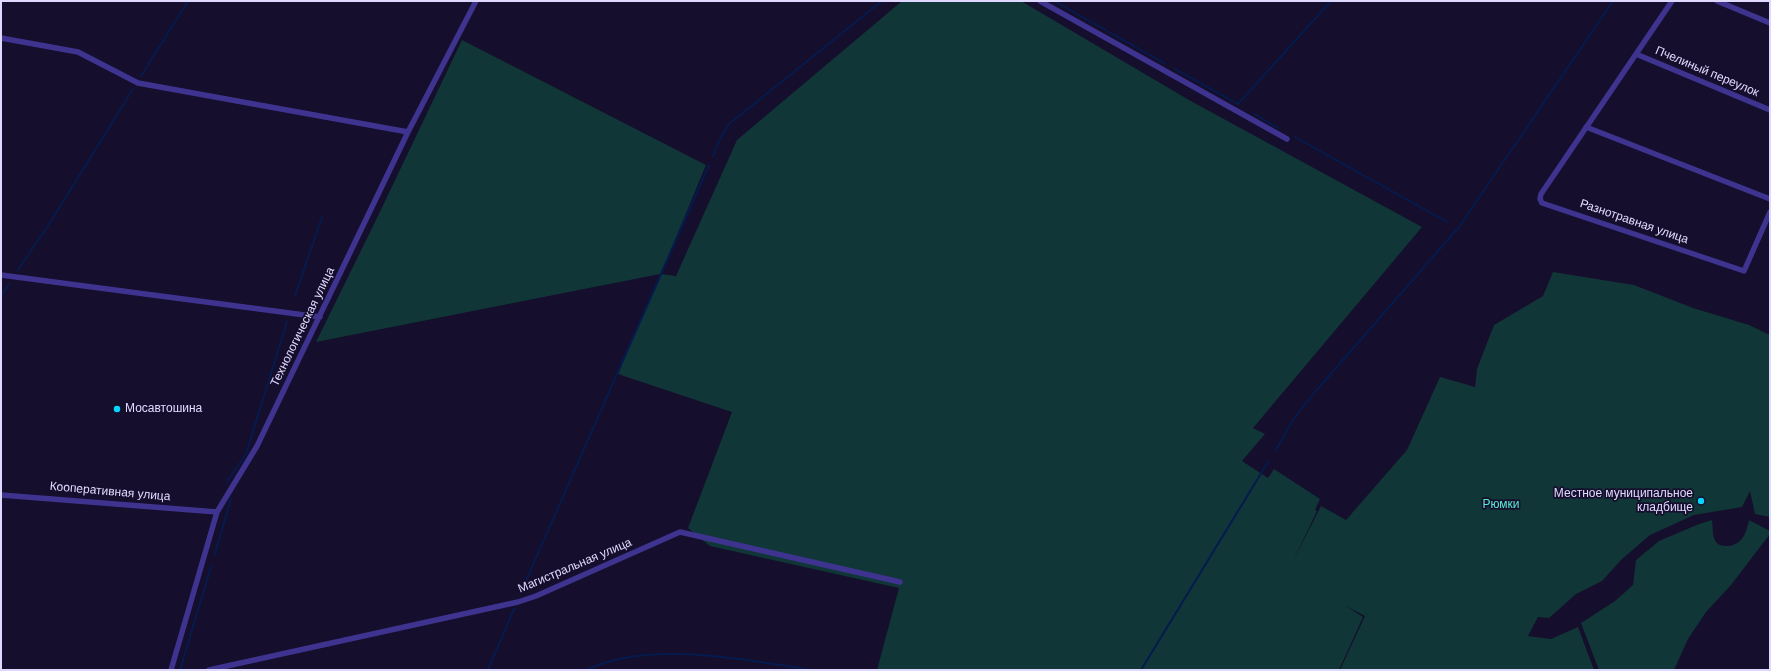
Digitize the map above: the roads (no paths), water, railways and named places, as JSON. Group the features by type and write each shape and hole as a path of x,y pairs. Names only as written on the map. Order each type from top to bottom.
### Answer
{"street":[{"name":"Технологическая улица","path":"171,670 217,512 257,446 408,132 476,1"},
{"path":"1040,1 1286,139"},
{"name":"Разнотравная улица","path":"1672,1 1541,194 1540,199 1542,203 1744,271 1770,212"},
{"path":"1717,1 1770,23"},
{"path":"1,38 78,52 138,83 408,132"},
{"name":"Пчелиный переулок","path":"1636,54 1770,110"},
{"path":"1586,127 1770,199"},
{"path":"1,275 320,316"},
{"name":"Кооперативная улица","path":"1,495 217,512"},
{"name":"Магистральная улица","path":"209,670 518,602 536,596 680,532 900,582"}],"waterway":[{"path":"141,76 188,1"},
{"path":"713,156 721,137 729,124 882,1"},
{"path":"1054,1 1164,63"},
{"path":"1175,69 1238,104 1331,1"},
{"path":"1276,450 1292,421 1315,392 1459,227 1613,1"},
{"path":"18,270 51,221 133,89"},
{"path":"1255,114 1278,128"},
{"path":"1295,137 1447,222"},
{"path":"521,592 709,165"},
{"path":"295,296 322,217"},
{"path":"1,296 10,283"},
{"path":"227,482 246,454 287,322"},
{"path":"1141,670 1268,462"},
{"path":"215,554 231,499"},
{"path":"180,670 211,567"},
{"path":"488,670 514,609"},
{"path":"586,670 611,661 638,656 667,654 726,657 810,670"}],"place":[{"name":"Мосавтошина","path":"117,409"},
{"name":"Местное муниципальное кладбище","path":"1701,501"}],"park label":[{"name":"Рюмки","path":"1501,505"}]}
